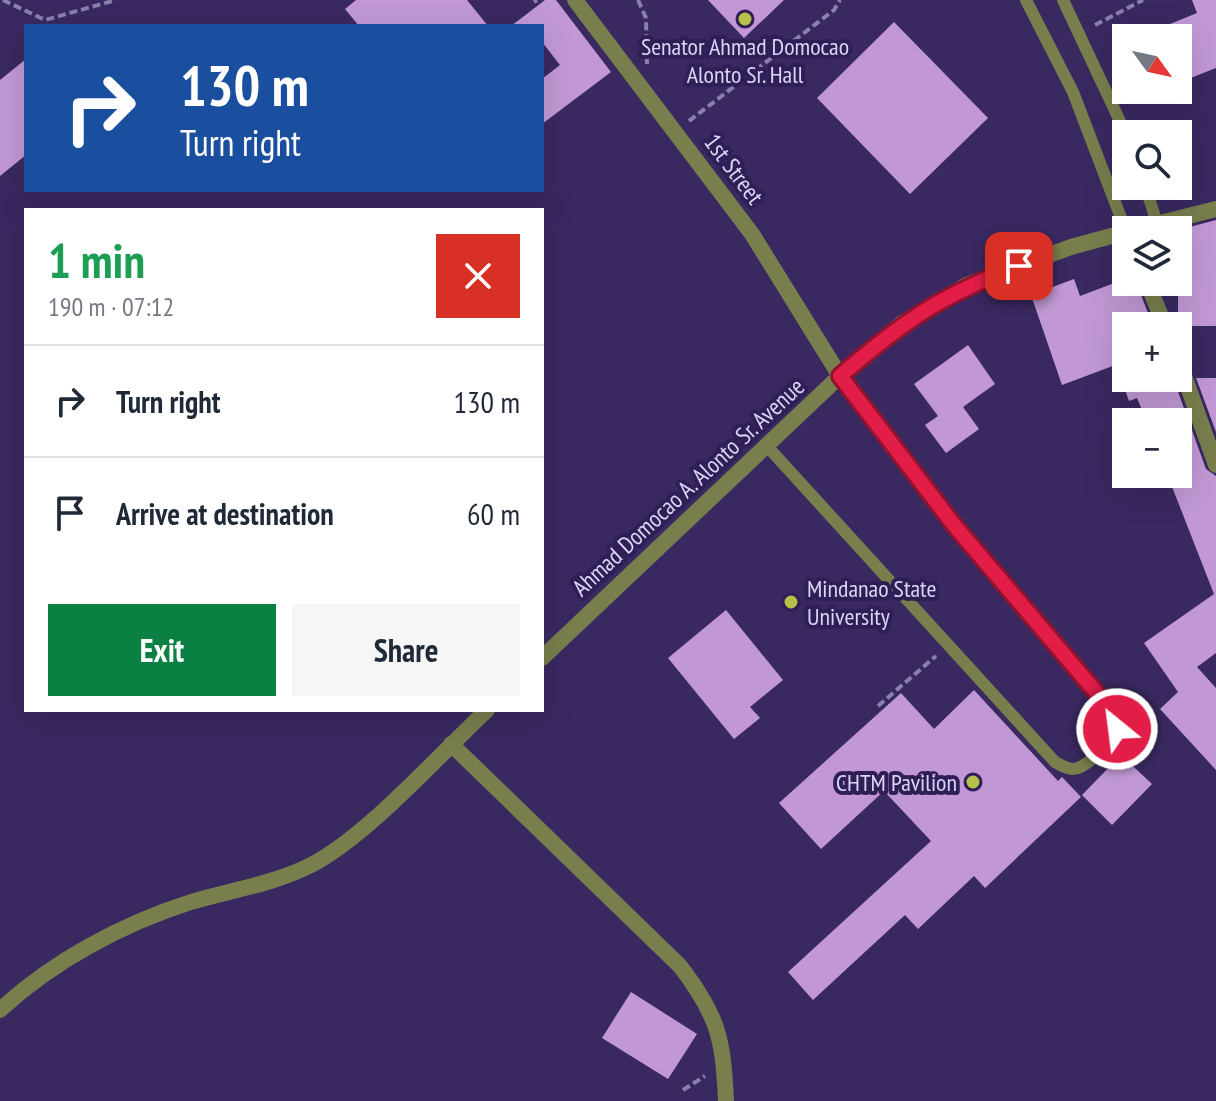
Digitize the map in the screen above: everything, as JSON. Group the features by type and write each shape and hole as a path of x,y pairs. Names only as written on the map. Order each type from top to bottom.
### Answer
{"street":[{"name":"1st Street","path":"575,0 752,234 840,376"},
{"path":"1186,216 1216,209"},
{"name":"Ahmad Domocao A. Alonto Sr. Avenue","path":"544,656 840,376 901,324 937,300 1071,247 1112,235"},
{"path":"1190,392 1216,465"},
{"path":"0,1010 61,964 124,928 189,903 264,883 314,864 358,832 485,712"},
{"path":"451,744 680,966 708,1003 724,1054 726,1101"}],"lane":[{"path":"1026,0 1073,92 1120,216"},
{"path":"1063,0 1119,120"},
{"path":"766,445 950,644 1044,752 1062,766 1073,769 1081,766 1113,737 1117,729 1116,718 1106,704 954,525 840,376"}],"path":[{"path":"3,0 45,20 116,0"},
{"path":"638,0 646,18 647,64 643,87"},
{"path":"676,131 834,10 840,0"},
{"path":"1079,33 1143,0"},
{"path":"878,706 950,644"}],"building":[{"path":"356,0 467,0 486,24 357,24 345,9"},
{"path":"545,0 556,0 611,72 544,122 544,77 560,65 544,45 544,24 514,24"},
{"name":"Senator Ahmad Domocao Alonto Sr. Hall","path":"708,0 784,0 744,38"},
{"path":"1192,0 1216,0 1216,68 1192,77 1192,24 1170,24 1197,13"},
{"path":"894,22 988,118 910,194 817,98"},
{"path":"24,61 24,157 0,176 0,80"},
{"path":"1216,220 1216,326 1192,326 1192,312 1178,312 1178,296 1192,296 1192,226"},
{"path":"1074,279 1080,296 1112,284 1112,296 1141,296 1148,312 1112,312 1112,366 1062,385 1031,295"},
{"path":"968,345 995,384 963,407 979,429 946,453 925,425 938,416 914,384"},
{"path":"1196,378 1216,378 1216,432"},
{"path":"1126,392 1178,392 1184,408 1141,408 1137,398 1129,401"},
{"path":"1192,430 1206,469 1216,476 1216,653 1197,667 1216,688 1216,770 1160,709 1178,692 1144,643 1214,594 1172,488 1192,488"},
{"path":"726,610 783,680 750,707 760,718 734,739 668,658"},
{"path":"974,690 1058,781 1062,777 1081,797 985,888 974,876 918,929 905,915 813,1000 788,972 931,841 884,791 821,849 779,803 901,693 934,729"},
{"path":"1121,755 1152,784 1112,825 1082,795"},
{"path":"631,992 697,1034 668,1079 602,1038"}],"place":[{"name":"Senator Ahmad Domocao Alonto Sr. Hall","path":"745,19"},
{"name":"Mindanao State University","path":"791,602"},
{"name":"CHTM Pavilion","path":"973,782"}],"route":[{"path":"1019,266 937,300 901,324 840,376 954,525 1106,704 1116,718 1117,729"}]}
